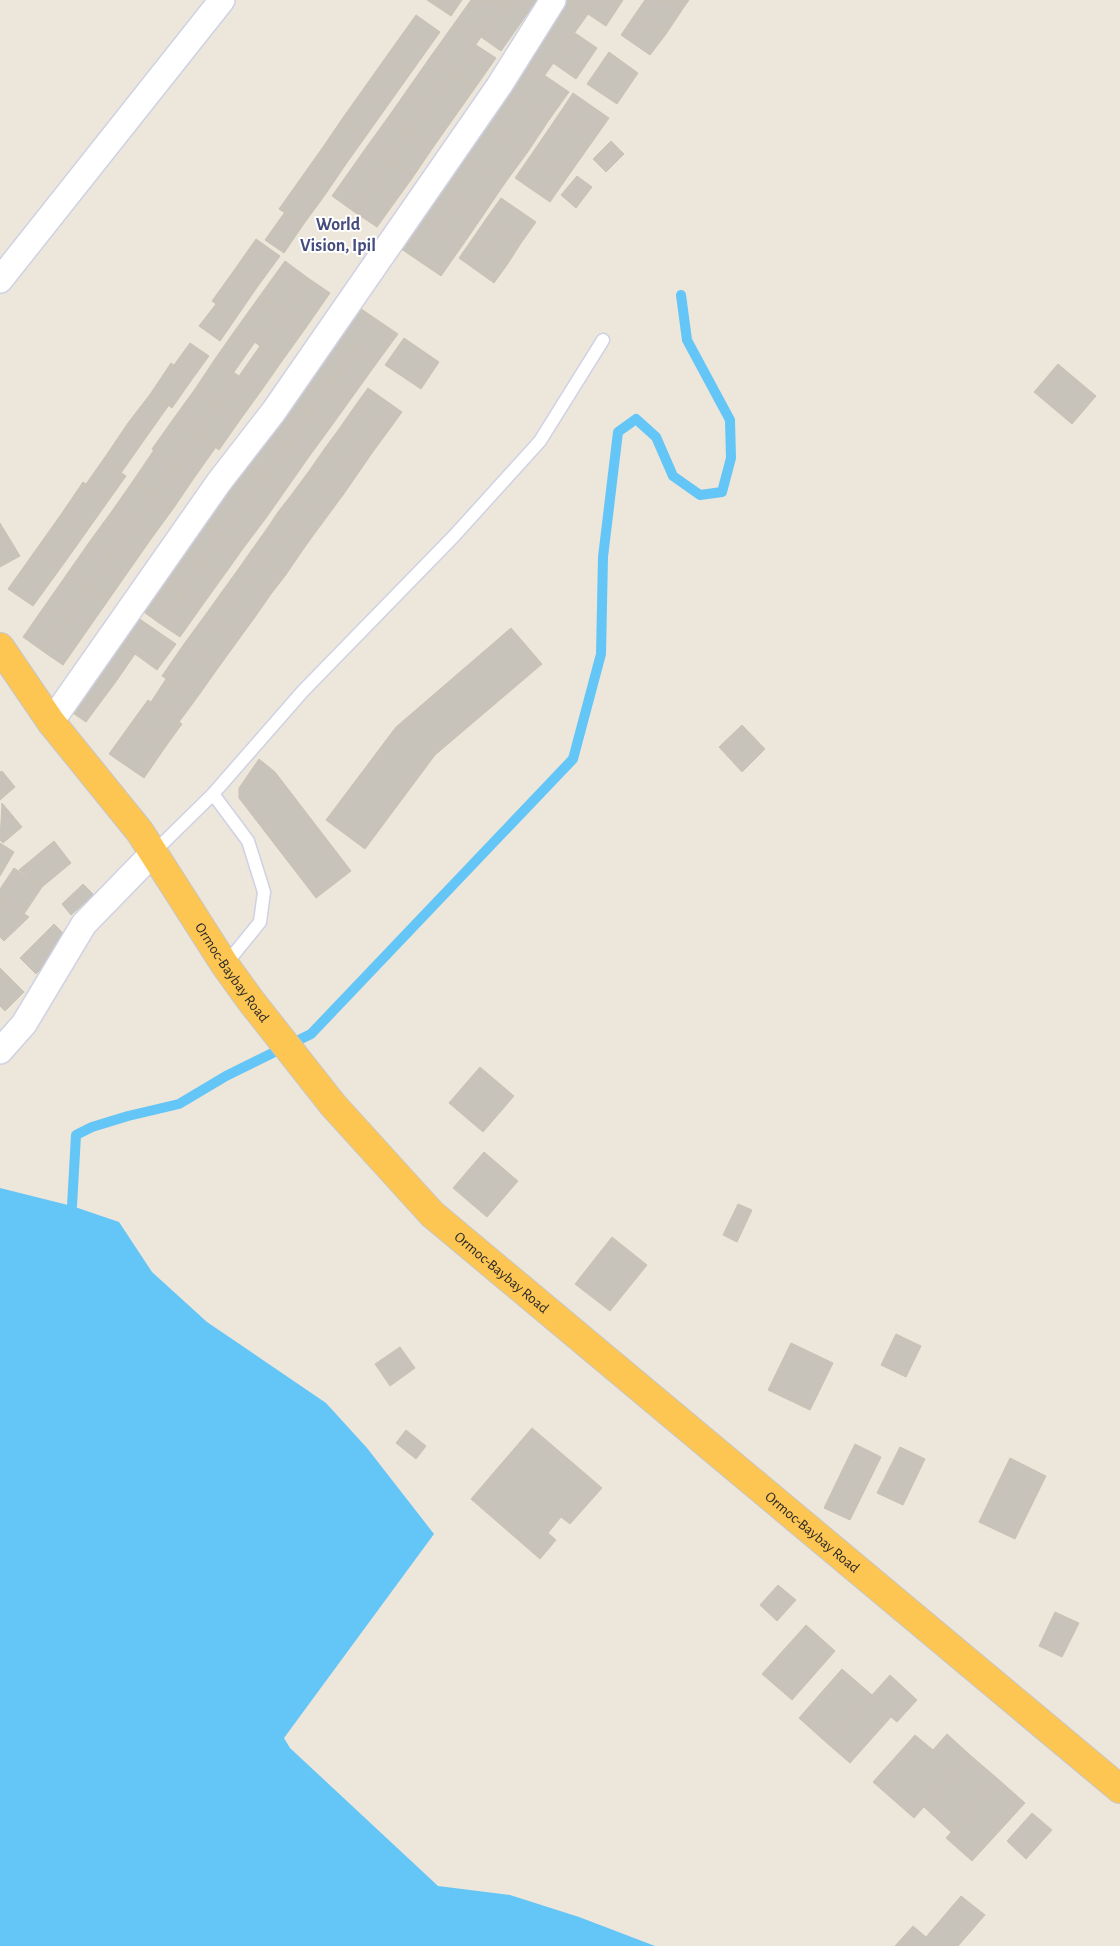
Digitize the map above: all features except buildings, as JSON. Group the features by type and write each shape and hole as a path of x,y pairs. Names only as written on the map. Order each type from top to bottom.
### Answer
{"highway":[{"name":"Ormoc-Baybay Road","path":"0,647 51,722 154,852 224,965 251,1002 333,1105 432,1214 1120,1788"}],"street":[{"path":"0,280 222,0"},
{"path":"51,722 219,482 297,378 499,86 553,0"},
{"path":"0,1051 24,1024 84,924 154,852"}],"lane":[{"path":"154,852 213,794 303,691 454,536 540,441 602,340"},
{"path":"213,794 248,841 264,892 260,922 224,965"}],"water":[{"path":"0,1188 72,1206 119,1222 152,1272 207,1322 326,1403 367,1448 434,1534 284,1738 290,1748 438,1886 510,1895 579,1917 655,1946 0,1946"}],"waterway":[{"path":"72,1206 76,1135 92,1127 128,1116 179,1104 226,1076 311,1034 573,759 601,654 603,557 618,432 636,419 656,437 673,476 700,495 722,492 731,458 730,420 687,340 681,295"}],"district":[{"name":"World Vision, Ipil","path":"338,235"}]}
